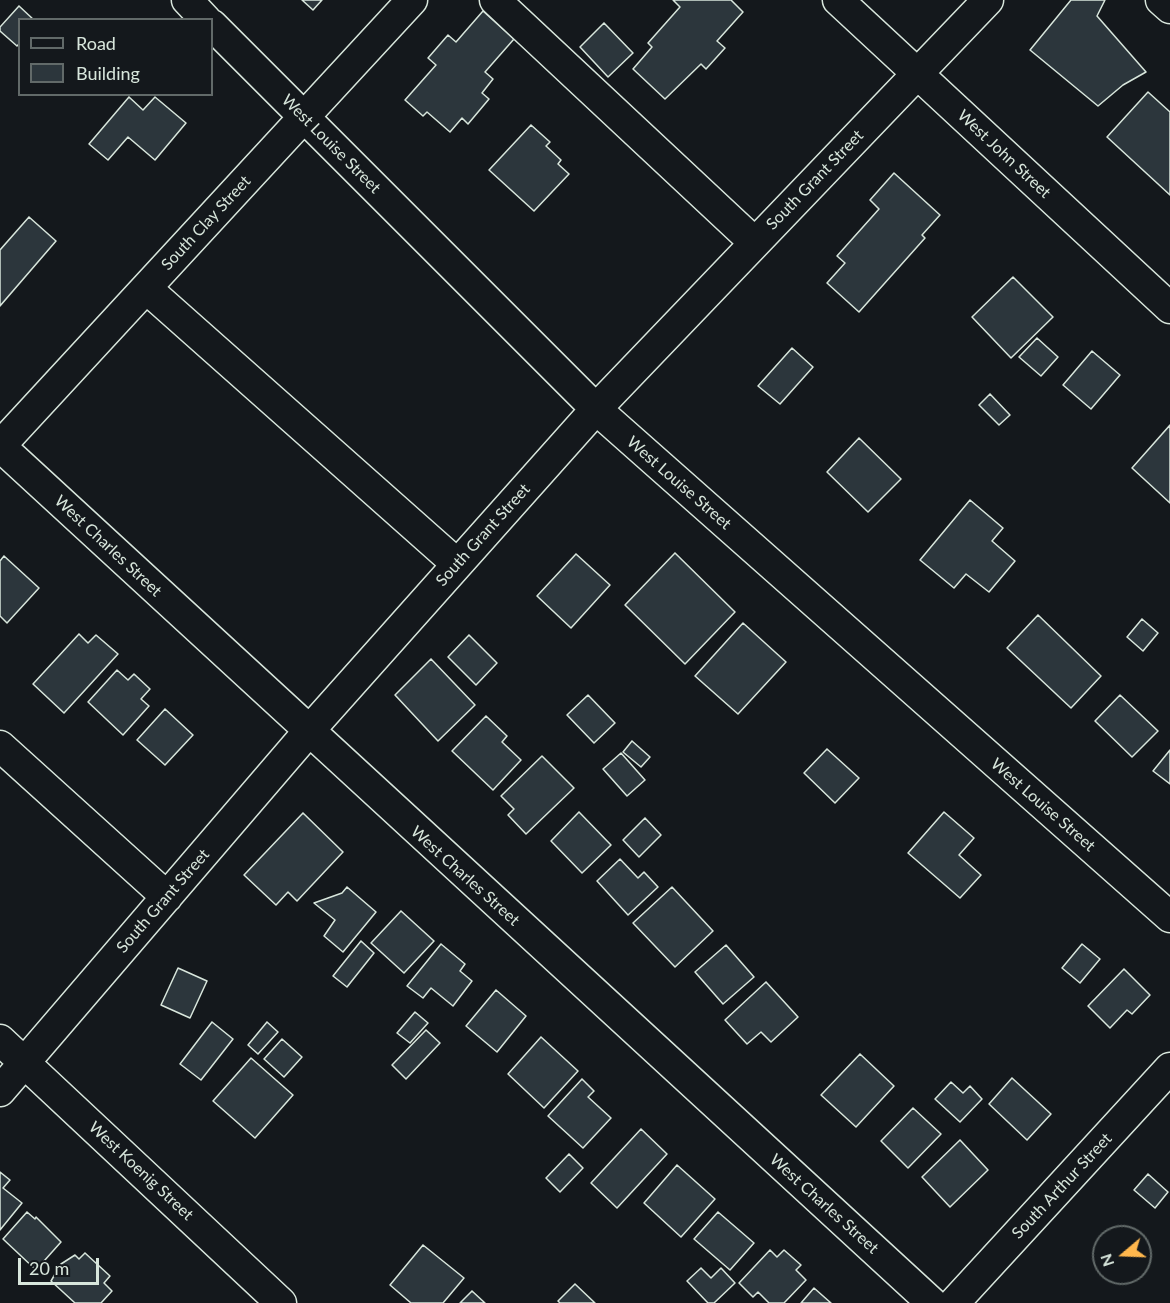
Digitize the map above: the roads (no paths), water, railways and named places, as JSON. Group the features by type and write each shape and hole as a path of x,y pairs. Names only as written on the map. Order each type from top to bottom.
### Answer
{"street":[{"path":"187,0 204,18"},
{"name":"South Clay Street","path":"0,446 412,0"},
{"path":"495,0 755,243"},
{"name":"West John Street","path":"838,0 1170,308"},
{"name":"South Grant Street","path":"0,1090 308,732 596,409 988,0"},
{"path":"1161,0 1170,8"},
{"name":"West Louise Street","path":"213,26 596,409 1170,917"},
{"path":"146,288 457,564"},
{"name":"West Charles Street","path":"0,446 308,732 932,1303"},
{"path":"0,746 166,897"},
{"name":"West Koenig Street","path":"0,1040 281,1303"},
{"name":"South Arthur Street","path":"954,1303 1170,1068"}]}
